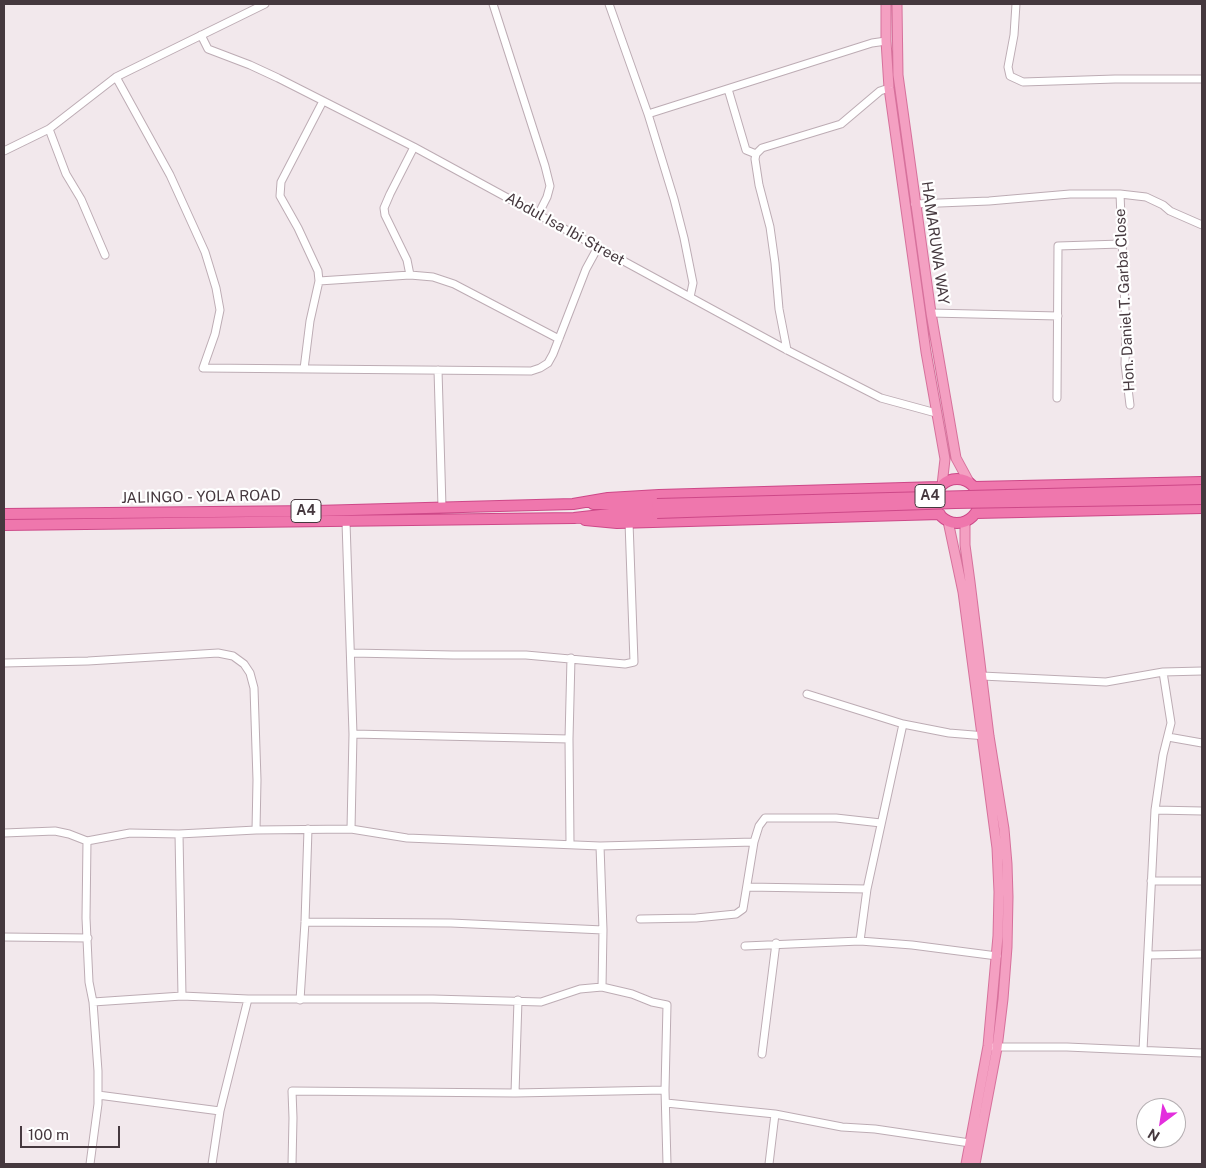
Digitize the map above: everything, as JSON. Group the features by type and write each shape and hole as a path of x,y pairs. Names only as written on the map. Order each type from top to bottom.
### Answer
{"highway":[{"name":"A4","path":"944,518 935,502 936,495 941,486 950,480 960,479 972,484 1202,482"},
{"path":"965,522 976,513 980,500 972,484"},
{"name":"JALINGO - YOLA ROAD","path":"4,514 316,511 573,504 608,498 941,486"},
{"name":"A4","path":"4,525 574,518 657,508 1202,490"},
{"name":"A4","path":"573,504 657,508 1202,498"},
{"path":"976,513 1202,508"},
{"name":"A4","path":"574,518 602,522 630,522 944,518 956,523 965,522"}],"main road":[{"path":"886,4 889,88 936,413 945,459 941,486"},
{"name":"HAMARUWA WAY","path":"897,4 898,75 931,313 956,458 972,484"},
{"path":"944,518 962,592 985,736 1004,829 1007,864 1007,947 1004,990 966,1164"},
{"path":"965,522 965,545 982,676 985,736 997,848 999,892 992,1047 975,1164"}],"street":[{"path":"4,151 49,129 116,77 265,4"},
{"path":"493,4 550,186 538,215"},
{"path":"609,4 648,114 684,238 693,283 690,297"},
{"path":"1016,4 1014,35 1008,67 1010,76 1023,82 1114,78 1202,79"},
{"name":"Abdul Isa Ibi Street","path":"200,35 208,49 250,65 414,147 787,350 881,398 936,413"},
{"path":"648,114 872,43 886,41"},
{"path":"116,77 170,175 205,252 216,288 220,310 215,334 203,368 531,371 540,368 548,362 586,270 598,247"},
{"path":"787,350 779,309 770,227 759,185 756,154 762,148 841,124 880,91 889,88"},
{"path":"728,89 746,150 756,154"},
{"path":"304,369 310,322 319,281 318,271 298,228 280,196 281,182 323,101"},
{"path":"49,129 66,174 82,199 104,255"},
{"path":"410,275 407,260 384,208 414,147"},
{"path":"915,204 989,201 1070,194 1120,194 1146,197 1163,205 1170,211 1202,225"},
{"name":"Hon. Daniel T. Garba Close","path":"1120,194 1126,332 1125,364 1130,405"},
{"path":"1057,398 1058,246 1121,244"},
{"path":"319,281 410,275 433,277 454,284 559,339"},
{"path":"931,313 1058,316"},
{"path":"438,370 442,507"},
{"path":"346,522 353,734 351,829"},
{"path":"351,653 526,655 624,664 634,662 630,522"},
{"path":"4,663 88,661 218,653 233,656 244,664 250,673 254,688 257,780 256,830"},
{"path":"570,844 569,739 571,658"},
{"path":"982,676 1106,682 1163,672 1202,671"},
{"path":"1143,1050 1155,810 1172,723 1163,672"},
{"path":"807,694 903,724 949,733 985,736"},
{"path":"860,941 881,823 903,724"},
{"path":"353,734 569,739"},
{"path":"1168,737 1202,743"},
{"path":"1155,810 1202,811"},
{"path":"640,919 696,918 736,914 743,909 754,842 758,826 765,818 836,818 881,823"},
{"path":"300,1000 308,829"},
{"path":"4,833 55,832 68,834 87,841 130,833 179,834 256,830 351,829 407,838 600,846 754,842"},
{"path":"179,834 182,996"},
{"path":"87,841 89,982 94,1002 98,1071 98,1095 90,1164"},
{"path":"600,846 603,930 602,988"},
{"path":"1151,881 1202,881"},
{"path":"747,886 868,889"},
{"path":"305,922 451,923 603,930"},
{"path":"4,937 88,938"},
{"path":"745,946 860,941 912,945 997,956"},
{"path":"762,1054 776,944"},
{"path":"1149,955 1202,954"},
{"path":"94,1002 182,996 300,1000 433,999 541,1002 580,989 602,988 618,990 652,1002 667,1005 665,1090 667,1164"},
{"path":"212,1164 220,1111 248,999"},
{"path":"515,1093 518,1000"},
{"path":"992,1047 1067,1047 1202,1053"},
{"path":"292,1164 292,1091 515,1093 665,1090"},
{"path":"98,1095 220,1111"},
{"path":"666,1103 775,1114 842,1127 970,1143"},
{"path":"769,1164 775,1114"}]}
